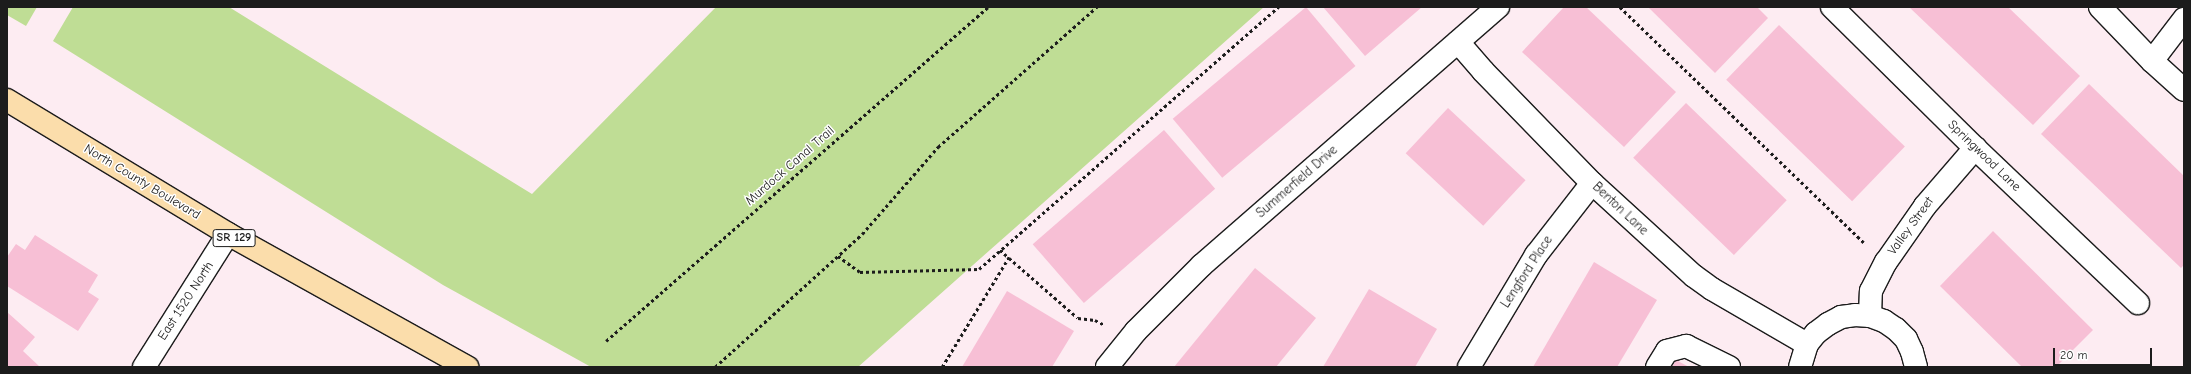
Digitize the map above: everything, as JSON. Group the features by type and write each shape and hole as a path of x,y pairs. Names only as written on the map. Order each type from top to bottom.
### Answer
{"main road":[{"name":"North County Boulevard","path":"7,100 228,234 467,367"}],"street":[{"name":"Summerfield Drive","path":"1108,367 1129,340 1168,297 1202,265 1498,7"},
{"name":"Springwood Lane","path":"1832,7 1975,148 2138,303"},
{"path":"2100,7 2152,61 2184,90"},
{"path":"2152,61 2184,19"},
{"name":"Benton Lane","path":"1458,42 1483,71 1592,183 1694,276 1712,289 1807,344"},
{"name":"Valley Street","path":"1870,316 1871,291 1886,262 1925,206 1975,148"},
{"name":"Lengford Place","path":"1469,367 1536,255 1592,183"},
{"name":"East 1520 North","path":"144,367 228,234"},
{"path":"1800,367 1807,344 1816,333 1841,317 1856,315 1870,316 1890,325 1906,339 1912,352 1916,367"},
{"path":"1657,367 1667,351 1686,346 1729,367"}],"path":[{"name":"Murdock Canal Trail","path":"606,341 988,7"},
{"path":"715,367 862,234 938,147 1097,7"},
{"path":"838,256 860,272 879,273 979,268 1278,7"},
{"path":"1620,7 1866,246"},
{"path":"1000,250 1078,318 1095,320 1129,340"},
{"path":"942,367 1008,257"}],"green space":[{"path":"7,7 37,7 26,26 7,15"},
{"path":"73,7 229,7 532,194 716,7 1264,7 858,367 591,367 443,285 53,41"}],"building":[{"path":"1306,7 1355,66 1222,178 1173,119"},
{"path":"1323,7 1422,7 1365,56"},
{"path":"1564,7 1586,7 1676,92 1624,147 1522,52"},
{"path":"1648,7 1757,7 1768,18 1715,73"},
{"path":"1909,7 2008,7 2080,76 2033,125"},
{"path":"1779,25 1905,147 1852,201 1726,80"},
{"path":"2089,84 2184,176 2184,265 2181,268 2041,134"},
{"path":"1686,103 1787,200 1734,255 1633,158"},
{"path":"1448,108 1526,180 1483,226 1406,153"},
{"path":"1164,130 1215,189 1084,303 1033,244"},
{"path":"1993,231 2093,330 2056,367 2022,367 1940,286"},
{"path":"35,235 98,275 88,292 99,299 78,331 7,286 7,257 16,244 25,250"},
{"path":"1594,262 1657,300 1617,367 1533,367"},
{"path":"1255,268 1316,318 1276,367 1174,367"},
{"path":"1369,289 1437,329 1415,367 1323,367"},
{"path":"1007,291 1074,331 1052,367 962,367"},
{"path":"7,312 35,337 23,351 40,367 7,367"},
{"path":"1676,360 1689,367 1672,367"}]}
